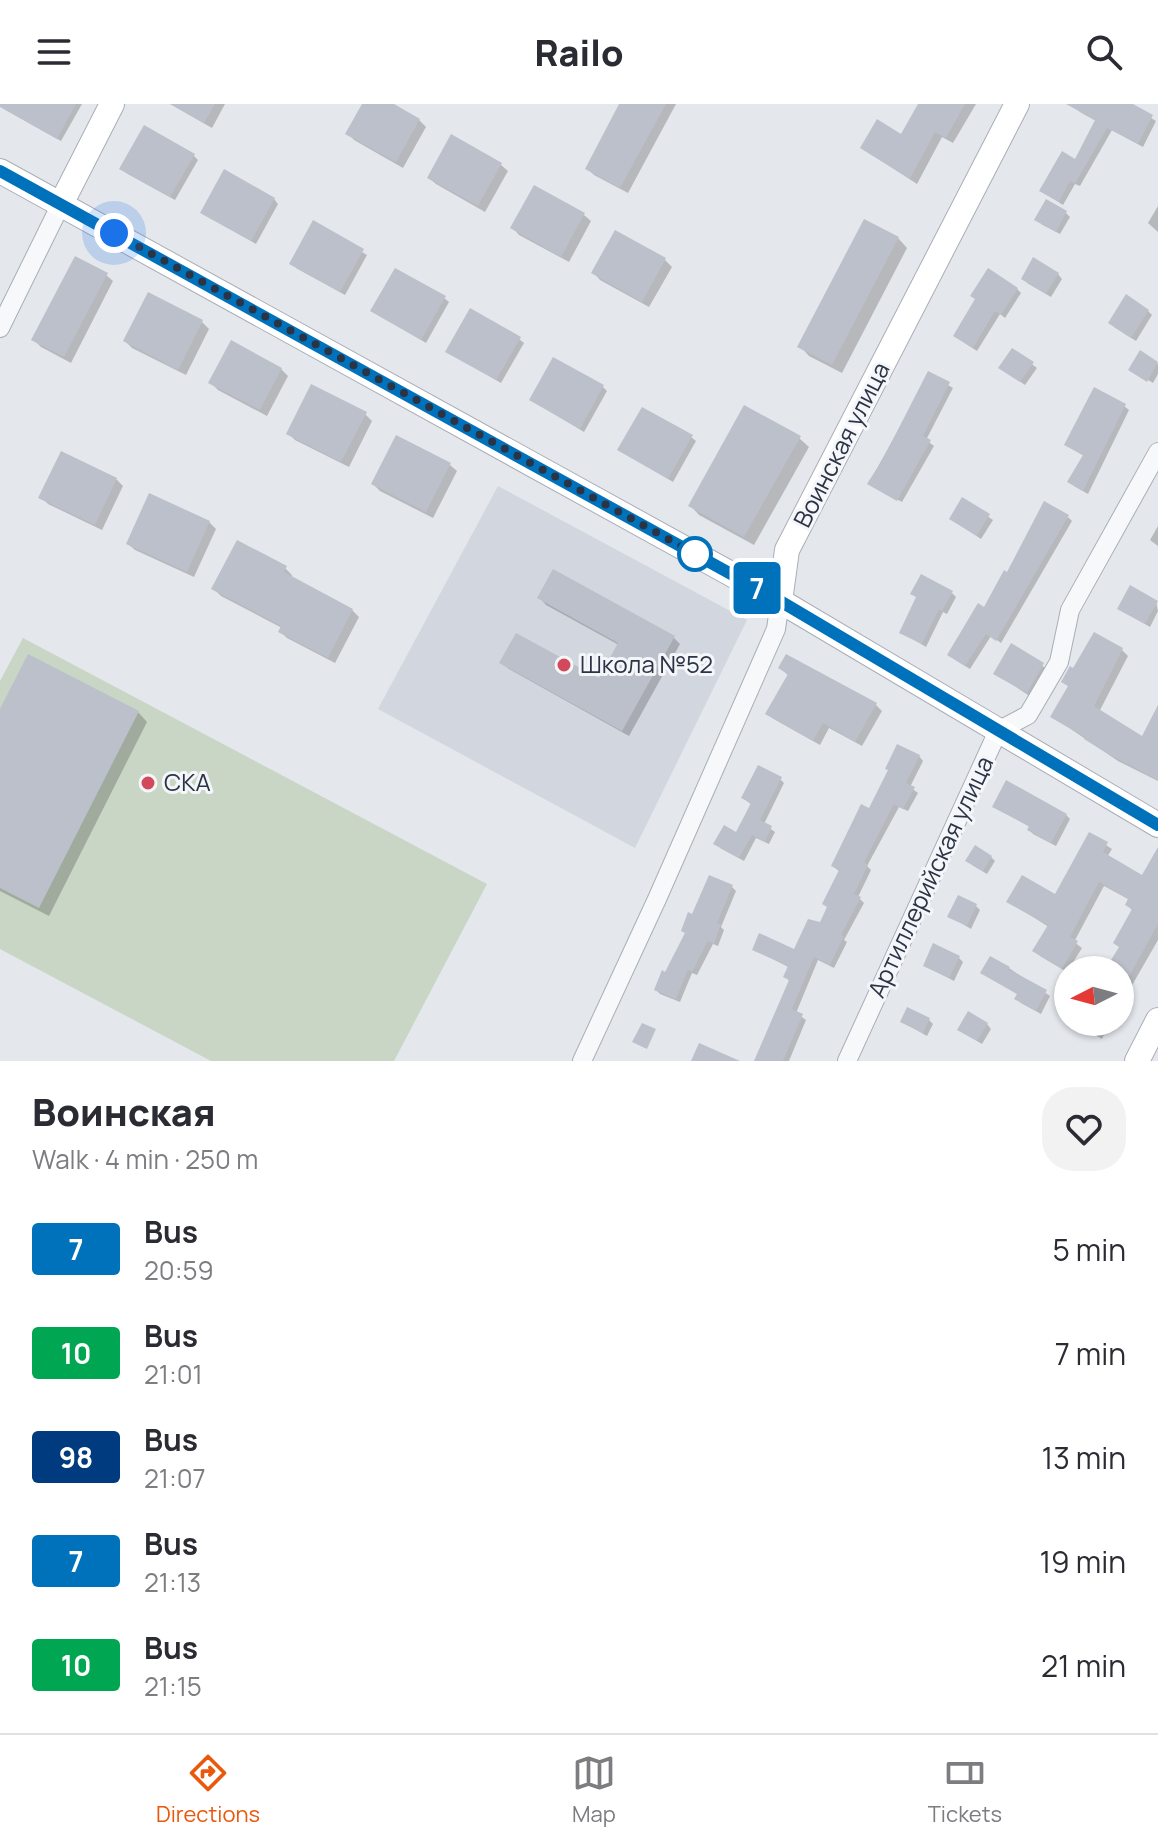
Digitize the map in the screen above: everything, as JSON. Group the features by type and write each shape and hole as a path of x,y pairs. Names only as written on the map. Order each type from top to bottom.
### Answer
{"main road":[{"path":"61,204 112,104"},
{"name":"Воинская улица","path":"780,601 787,550 1017,104"},
{"path":"0,171 780,601 1158,825"},
{"path":"1137,1061 1158,1020"}],"street":[{"path":"0,328 61,204"},
{"name":"Артиллерийская улица","path":"847,1061 998,731 1028,715 1059,662 1070,610 1158,452"},
{"name":"Воинская улица","path":"582,1061 776,629 780,601"}],"shaded area":[{"name":"Школа №52","path":"498,486 747,620 635,848 378,709"}],"green space":[{"name":"СКА","path":"23,638 487,884 394,1061 211,1061 0,949 0,681"}],"building":[{"path":"0,104 76,104 57,139 0,107"},
{"path":"171,104 215,104 204,123"},
{"path":"362,104 394,104 420,119 396,162 345,134"},
{"path":"619,104 666,104 620,188 585,169"},
{"path":"918,104 965,104 946,138 935,132 910,179 860,148 877,119 901,134"},
{"path":"1066,104 1133,104 1153,115 1138,144 1107,128 1075,184 1070,181 1059,202 1039,191 1062,151 1075,159 1095,120"},
{"path":"144,125 195,154 170,197 119,169"},
{"path":"451,134 502,163 478,206 427,178"},
{"path":"224,169 275,198 251,241 200,213"},
{"path":"534,185 585,213 561,257 510,228"},
{"path":"1046,199 1067,211 1056,232 1034,220"},
{"path":"864,219 899,237 832,365 797,347"},
{"path":"313,220 364,249 340,292 289,264"},
{"path":"615,230 666,258 642,302 591,273"},
{"path":"75,256 108,273 64,357 31,340"},
{"path":"1033,257 1059,273 1046,294 1021,279"},
{"path":"395,268 446,296 421,340 370,311"},
{"path":"988,268 1018,288 1001,315 995,311 973,348 953,336 975,299 970,296"},
{"path":"148,292 203,320 178,370 123,341"},
{"path":"1126,294 1149,310 1131,338 1108,323"},
{"path":"470,308 521,337 496,380 445,352"},
{"path":"231,340 282,368 260,410 208,383"},
{"path":"1012,348 1034,362 1020,382 998,368"},
{"path":"1140,350 1158,362 1147,382 1128,370"},
{"path":"553,357 604,385 580,429 529,400"},
{"path":"928,371 950,382 923,436 931,440 897,501 867,484"},
{"path":"311,384 367,412 341,462 286,434"},
{"path":"1094,387 1126,404 1083,491 1067,482 1083,455 1064,445"},
{"path":"744,405 801,436 744,537 688,506"},
{"path":"642,407 693,435 668,479 617,450"},
{"path":"396,435 451,463 426,512 371,484"},
{"path":"61,451 117,478 95,525 38,498"},
{"path":"149,493 210,521 187,572 126,544"},
{"path":"962,497 990,514 977,536 949,519"},
{"path":"1044,501 1069,515 996,641 986,634 965,666 947,655 978,603 984,607 1004,570 1007,572"},
{"path":"237,540 287,566 284,572 353,609 328,658 278,632 281,626 211,589"},
{"path":"553,569 675,636 622,731 499,663 516,633 599,678 618,643 537,598"},
{"path":"921,574 953,591 942,611 939,609 922,644 899,633 916,597 910,594"},
{"path":"1130,585 1158,601 1145,624 1117,609"},
{"path":"1094,632 1123,648 1094,706 1142,736 1158,705 1158,780 1110,755 1050,717 1068,686 1061,682"},
{"path":"1011,643 1044,663 1027,693 993,674"},
{"path":"28,654 139,711 39,908 0,888 0,709"},
{"path":"786,654 877,703 855,742 823,723 813,741 765,714 788,674 778,668"},
{"path":"897,744 920,755 906,783 915,787 903,809 894,804 864,862 868,865 854,894 861,897 841,935 844,936 830,965 814,957 792,1009 803,1014 783,1061 754,1061 789,980 783,977 788,966 752,950 759,933 794,949 808,919 820,922 827,907 822,904 839,870 831,866 861,804 869,808"},
{"path":"758,765 782,777 760,820 772,826 765,842 752,835 739,858 713,844 724,825 736,832 751,803 741,798"},
{"path":"1006,780 1067,814 1051,843 1027,830 1029,826 992,807"},
{"path":"1089,832 1108,842 1103,852 1142,875 1158,847 1158,924 1134,968 1134,956 1114,956 1119,947 1113,943 1132,909 1125,905 1128,899 1099,882 1070,937 1078,941 1069,956 1054,956 1054,964 1032,951 1048,925 1006,902 1022,875 1055,894"},
{"path":"975,845 992,856 983,871 965,861"},
{"path":"709,875 733,885 717,923 721,924 714,944 708,941 692,972 688,970 676,999 654,990 662,970 665,972 685,933 681,931 688,912 692,914"},
{"path":"958,895 977,904 967,926 947,917"},
{"path":"933,943 960,956 949,978 923,966"},
{"path":"990,956 1047,990 1036,1011 1014,999 1017,994 980,973"},
{"path":"907,1007 930,1018 923,1033 900,1022"},
{"path":"968,1011 988,1023 977,1041 957,1030"},
{"path":"642,1023 656,1029 647,1049 632,1042"},
{"path":"699,1043 740,1061 691,1061"}],"bus line":[{"name":"7","path":"0,171 780,601 1158,825"}],"place":[{"name":"Школа №52","path":"564,665"},
{"name":"СКА","path":"148,783"}],"route":[{"path":"114,233 699,556 695,554"}]}
